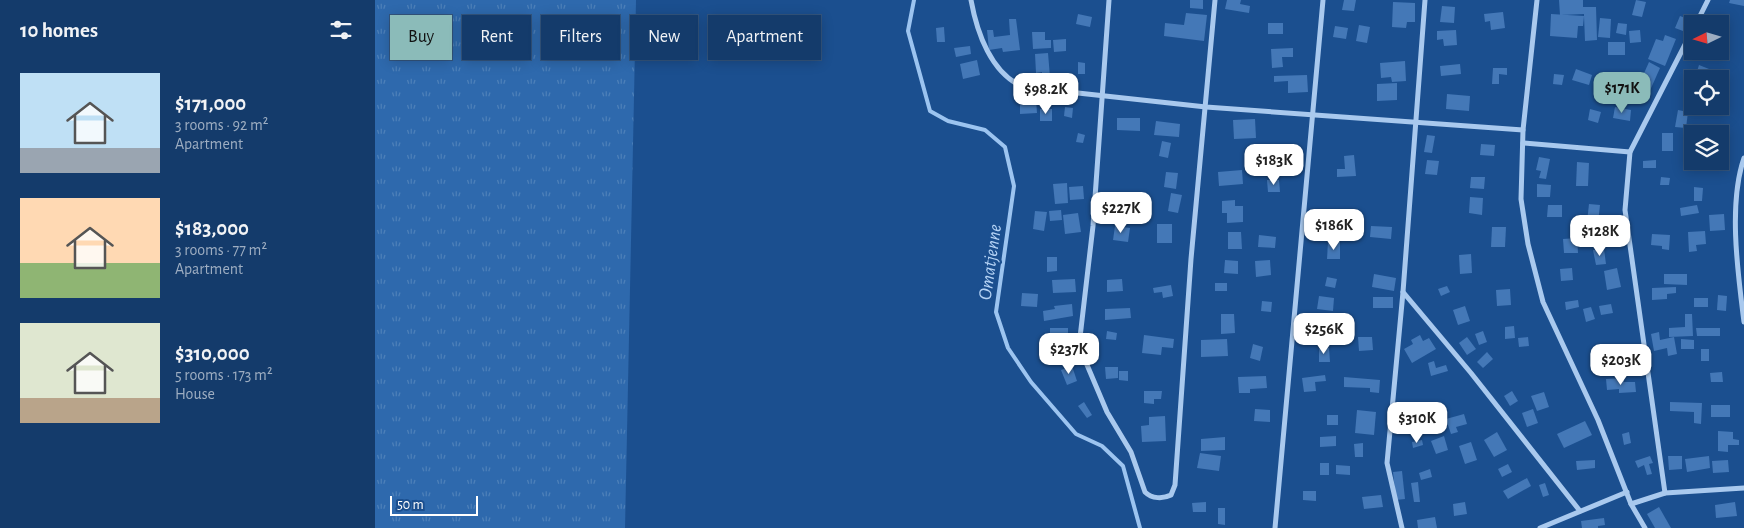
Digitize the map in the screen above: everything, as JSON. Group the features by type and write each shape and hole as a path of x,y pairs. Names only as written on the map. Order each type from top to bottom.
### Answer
{"street":[{"path":"971,0 984,43 994,62 1010,80 1023,88 1206,106 1523,130"},
{"path":"1109,0 1093,226 1079,346 1107,412 1131,452 1145,492 1150,496 1159,498 1171,495 1175,485 1191,259 1215,0"},
{"path":"1275,528 1311,114 1323,0"},
{"path":"1402,528 1387,463 1403,292 1425,0"},
{"path":"1537,0 1523,130 1521,199 1528,244 1543,302 1598,420 1631,504 1645,528"},
{"path":"1700,15 1709,0"},
{"path":"1665,493 1625,210 1630,152 1684,47"},
{"path":"1523,143 1630,152"},
{"path":"1744,158 1736,187 1737,266 1744,322"},
{"path":"1403,292 1471,373 1580,511"},
{"path":"1631,504 1665,493 1744,488"},
{"path":"1540,528 1627,492"},
{"path":"1637,528 1639,519"}],"green space":[{"path":"375,0 636,0 636,15 630,15 630,60 635,60 625,528 375,528"}],"building":[{"path":"1190,0 1203,0 1203,9 1190,8"},
{"path":"1227,0 1241,0 1240,4 1250,6 1249,13 1225,9"},
{"path":"1344,0 1356,0 1354,11 1342,10"},
{"path":"1559,0 1583,0 1583,7 1596,7 1597,40 1585,41 1584,16 1583,26 1578,26 1577,38 1550,36 1551,14 1560,15","holes":["1584,14 1584,16 1564,15"]},
{"path":"1636,0 1646,2 1642,17 1632,15"},
{"path":"1730,0 1744,0 1744,6 1729,3"},
{"path":"1393,2 1415,3 1415,22 1407,22 1406,28 1392,27"},
{"path":"1442,6 1455,7 1454,23 1440,22"},
{"path":"1503,12 1505,28 1491,30 1490,21 1485,22 1484,14"},
{"path":"1186,13 1207,15 1204,41 1164,36 1165,23 1184,25"},
{"path":"1078,14 1092,17 1090,27 1076,24"},
{"path":"1680,16 1684,18 1683,31 1675,28"},
{"path":"1600,18 1611,19 1610,38 1598,37"},
{"path":"1009,19 1016,19 1020,50 1003,52 1002,48 989,50 987,30 993,30 994,37 1010,35"},
{"path":"1268,23 1283,23 1283,34 1268,34"},
{"path":"1618,23 1627,24 1626,35 1616,33"},
{"path":"1359,25 1370,27 1367,43 1356,41"},
{"path":"1335,26 1348,28 1346,39 1333,37"},
{"path":"944,27 945,42 937,42 936,28"},
{"path":"1456,30 1457,45 1444,46 1443,39 1437,40 1437,31"},
{"path":"1640,30 1641,42 1630,43 1629,31"},
{"path":"1032,32 1045,32 1045,40 1051,40 1051,48 1033,49"},
{"path":"1665,35 1676,39 1665,66 1648,59 1656,39 1663,41"},
{"path":"1066,39 1066,51 1054,52 1053,40"},
{"path":"1608,42 1625,42 1625,55 1608,55"},
{"path":"970,46 971,54 956,57 954,48"},
{"path":"1293,48 1293,57 1282,57 1283,67 1272,68 1271,49"},
{"path":"1048,53 1050,77 1042,78 1042,72 1036,73 1035,54"},
{"path":"977,60 980,75 963,79 960,64"},
{"path":"1405,61 1406,81 1392,82 1391,77 1381,78 1380,63"},
{"path":"1078,62 1085,63 1085,74 1078,74"},
{"path":"1649,62 1660,68 1648,95 1637,89"},
{"path":"1460,64 1461,74 1441,76 1440,66"},
{"path":"1699,65 1709,69 1709,70 1697,70"},
{"path":"1493,68 1507,68 1507,75 1499,74 1499,84 1492,84"},
{"path":"1576,69 1592,75 1589,85 1572,80"},
{"path":"1554,74 1564,75 1562,85 1553,84"},
{"path":"1307,75 1308,92 1288,93 1288,81 1274,82 1274,76"},
{"path":"1397,83 1397,100 1377,101 1377,84"},
{"path":"1447,94 1470,96 1469,111 1446,109"},
{"path":"1028,99 1036,99 1037,113 1020,114 1020,105 1028,105"},
{"path":"1065,107 1073,108 1072,118 1064,116"},
{"path":"1615,107 1631,110 1630,121 1613,118"},
{"path":"1040,109 1052,109 1052,121 1040,121"},
{"path":"1590,109 1601,112 1598,123 1588,120"},
{"path":"1678,110 1684,111 1684,115 1688,115 1686,125 1684,125 1684,128 1675,127"},
{"path":"1117,118 1140,118 1140,131 1117,130"},
{"path":"1255,119 1256,138 1234,139 1233,120"},
{"path":"1156,121 1180,124 1179,137 1154,135"},
{"path":"1078,133 1085,135 1083,143 1076,142"},
{"path":"1662,133 1673,133 1673,151 1662,151"},
{"path":"1427,135 1435,136 1432,153 1424,152"},
{"path":"1162,141 1171,143 1168,158 1159,156"},
{"path":"1481,144 1495,145 1494,156 1480,155"},
{"path":"1293,149 1294,165 1277,166 1276,150"},
{"path":"1354,155 1356,176 1337,177 1337,169 1345,169 1344,156"},
{"path":"1539,157 1550,159 1546,179 1539,178 1541,171 1536,170"},
{"path":"1427,160 1439,161 1437,175 1425,174"},
{"path":"1656,160 1656,168 1643,168 1643,161"},
{"path":"1577,162 1589,163 1588,186 1576,186"},
{"path":"1242,170 1243,184 1219,186 1218,172"},
{"path":"1166,172 1178,173 1176,189 1164,187"},
{"path":"1471,177 1485,177 1484,189 1470,188"},
{"path":"1661,177 1670,178 1669,185 1660,185"},
{"path":"1267,180 1279,180 1280,192 1268,192"},
{"path":"1067,183 1068,203 1055,204 1053,184"},
{"path":"1537,184 1551,185 1550,197 1537,197"},
{"path":"1083,186 1084,199 1070,200 1069,187"},
{"path":"1694,187 1703,188 1702,201 1694,201"},
{"path":"1171,193 1182,195 1178,213 1168,211"},
{"path":"1130,196 1131,208 1122,210 1121,197"},
{"path":"1470,197 1483,198 1482,215 1469,213"},
{"path":"1235,200 1235,206 1243,206 1243,222 1227,223 1227,213 1222,213 1222,201"},
{"path":"1589,204 1600,205 1598,223 1587,222"},
{"path":"1548,205 1562,205 1562,217 1547,217"},
{"path":"1697,205 1699,213 1681,216 1680,208"},
{"path":"1061,210 1062,220 1050,221 1049,211"},
{"path":"1326,210 1345,210 1345,223 1327,223"},
{"path":"1035,211 1047,212 1044,231 1033,229"},
{"path":"1078,213 1081,232 1065,234 1063,215"},
{"path":"1724,214 1725,230 1710,231 1709,215"},
{"path":"1157,224 1172,224 1172,243 1157,243"},
{"path":"1115,226 1130,228 1128,242 1113,240"},
{"path":"1371,226 1392,227 1391,239 1370,237"},
{"path":"1492,227 1506,227 1505,247 1491,247"},
{"path":"1705,231 1706,244 1696,245 1697,251 1689,252 1688,232"},
{"path":"1228,232 1241,232 1242,249 1228,249"},
{"path":"1652,234 1670,235 1669,250 1662,249 1662,246 1651,245"},
{"path":"1259,235 1276,237 1275,248 1258,247"},
{"path":"1603,235 1604,245 1589,246 1589,236"},
{"path":"1577,238 1578,253 1564,253 1563,239"},
{"path":"1328,242 1340,242 1340,259 1327,259"},
{"path":"1604,249 1606,264 1596,265 1593,250"},
{"path":"1471,254 1472,273 1460,274 1459,255"},
{"path":"1047,257 1057,257 1057,271 1047,272"},
{"path":"1225,260 1238,261 1238,274 1224,273"},
{"path":"1270,260 1271,275 1256,277 1255,261"},
{"path":"1572,268 1573,280 1561,281 1560,269"},
{"path":"1617,268 1621,287 1607,290 1604,271"},
{"path":"1374,274 1396,278 1394,291 1372,287"},
{"path":"1664,274 1687,274 1687,285 1664,284"},
{"path":"1327,277 1337,279 1335,288 1325,286"},
{"path":"1075,279 1076,292 1053,293 1052,280"},
{"path":"1122,279 1123,291 1107,292 1107,280"},
{"path":"1215,283 1227,283 1227,291 1215,291"},
{"path":"1171,285 1173,296 1163,298 1162,292 1154,293 1153,288"},
{"path":"1447,286 1450,292 1441,296 1438,289"},
{"path":"1676,287 1676,293 1667,294 1667,299 1652,300 1652,288"},
{"path":"1510,289 1511,305 1497,306 1496,290"},
{"path":"1022,293 1038,294 1037,307 1021,306"},
{"path":"1718,295 1727,296 1726,311 1717,310"},
{"path":"1319,296 1334,298 1333,311 1317,309"},
{"path":"1373,297 1393,297 1393,308 1373,308"},
{"path":"1694,298 1708,298 1708,307 1694,307"},
{"path":"1578,300 1579,307 1566,310 1565,302"},
{"path":"1262,301 1272,302 1271,312 1261,311"},
{"path":"1072,304 1073,316 1044,321 1043,311 1055,309 1054,306"},
{"path":"1611,304 1613,313 1601,315 1599,306"},
{"path":"1465,306 1470,321 1458,325 1453,310"},
{"path":"1591,307 1595,319 1586,322 1583,309"},
{"path":"1130,308 1131,318 1105,320 1105,309"},
{"path":"1221,314 1234,314 1235,333 1221,334"},
{"path":"1685,314 1692,314 1693,336 1669,337 1669,328 1685,327"},
{"path":"1331,321 1331,339 1315,339 1314,322"},
{"path":"1514,326 1515,338 1505,339 1505,327"},
{"path":"1050,328 1068,328 1068,337 1050,338"},
{"path":"1696,328 1720,328 1720,336 1697,336"},
{"path":"1107,331 1117,333 1116,340 1106,339"},
{"path":"1483,331 1487,342 1479,345 1475,334"},
{"path":"1659,332 1660,340 1674,337 1677,354 1668,356 1667,348 1654,351 1651,334"},
{"path":"1144,335 1174,339 1173,348 1162,347 1161,355 1142,353"},
{"path":"1420,335 1423,341 1429,338 1436,349 1412,363 1404,349 1413,344 1411,340"},
{"path":"1358,337 1372,337 1373,350 1359,351"},
{"path":"1467,337 1476,349 1467,355 1459,343"},
{"path":"1528,337 1529,346 1519,347 1518,338"},
{"path":"1227,339 1228,356 1201,357 1201,340"},
{"path":"1681,339 1694,340 1694,349 1681,349"},
{"path":"1253,344 1263,347 1260,361 1250,358"},
{"path":"1329,348 1330,362 1319,362 1319,349"},
{"path":"1701,349 1709,349 1709,361 1701,361"},
{"path":"1069,351 1073,363 1062,366 1058,354"},
{"path":"1487,352 1493,359 1483,368 1477,362"},
{"path":"1434,361 1436,368 1446,365 1448,371 1431,376 1428,363"},
{"path":"1072,366 1077,381 1067,385 1061,370"},
{"path":"1105,367 1118,367 1118,378 1106,379"},
{"path":"1119,371 1128,371 1128,381 1119,380"},
{"path":"1722,372 1723,382 1711,382 1710,373"},
{"path":"1325,375 1326,381 1315,382 1316,391 1304,392 1302,378"},
{"path":"1266,376 1267,388 1250,389 1250,393 1239,393 1238,377"},
{"path":"1344,377 1380,380 1379,393 1370,392 1370,388 1344,387"},
{"path":"1624,378 1624,382 1635,382 1636,392 1619,393 1619,389 1607,390 1606,379"},
{"path":"1144,391 1162,391 1161,399 1154,399 1154,404 1144,403"},
{"path":"1512,391 1518,401 1510,406 1504,396"},
{"path":"1544,392 1549,407 1537,411 1531,396"},
{"path":"1084,402 1092,415 1087,418 1078,406"},
{"path":"1670,402 1702,403 1701,424 1694,423 1694,412 1670,411"},
{"path":"1711,405 1730,405 1730,417 1711,417"},
{"path":"1255,409 1270,410 1270,422 1254,421"},
{"path":"1533,409 1538,423 1527,427 1522,413"},
{"path":"1357,410 1376,412 1374,435 1355,433"},
{"path":"1464,414 1467,424 1456,427 1458,432 1451,434 1446,419"},
{"path":"1327,415 1338,415 1338,425 1327,425"},
{"path":"1165,416 1166,441 1142,442 1141,426 1149,425 1149,417"},
{"path":"1419,420 1422,430 1406,434 1403,425"},
{"path":"1585,421 1592,435 1564,448 1557,434"},
{"path":"1718,431 1733,432 1733,439 1739,440 1739,445 1728,445 1728,452 1718,451"},
{"path":"1497,432 1507,450 1494,457 1484,440"},
{"path":"1629,432 1631,443 1624,445 1622,434"},
{"path":"1336,436 1336,446 1320,447 1320,437"},
{"path":"1444,436 1448,450 1436,454 1431,441"},
{"path":"1225,437 1225,450 1201,451 1201,439"},
{"path":"1422,440 1423,445 1413,448 1412,442"},
{"path":"1471,442 1477,460 1465,464 1459,446"},
{"path":"1363,443 1363,457 1355,457 1354,444"},
{"path":"1200,453 1221,456 1219,471 1197,468"},
{"path":"1650,456 1653,463 1649,464 1652,474 1647,475 1644,465 1638,468 1635,461"},
{"path":"1668,456 1682,456 1682,469 1669,470"},
{"path":"1709,456 1710,468 1687,472 1685,459"},
{"path":"1595,460 1595,468 1577,470 1576,461"},
{"path":"1728,460 1729,472 1713,473 1712,461"},
{"path":"1320,463 1329,463 1329,475 1320,475"},
{"path":"1508,464 1512,472 1502,477 1498,469"},
{"path":"1336,465 1350,466 1350,475 1336,474"},
{"path":"1430,469 1432,477 1421,480 1419,473"},
{"path":"1402,471 1405,499 1396,500 1393,472"},
{"path":"1527,478 1531,486 1508,499 1503,491"},
{"path":"1418,482 1420,502 1414,502 1411,483"},
{"path":"1545,483 1549,495 1543,497 1539,485"},
{"path":"1303,491 1316,491 1316,501 1303,500"},
{"path":"1381,495 1383,507 1364,509 1362,497"},
{"path":"1206,502 1206,512 1193,512 1192,503"},
{"path":"1465,502 1467,514 1454,516 1453,504"},
{"path":"1735,502 1737,516 1716,518 1715,505"},
{"path":"1659,507 1671,528 1655,528 1647,514"},
{"path":"1218,508 1225,508 1225,525 1218,524"},
{"path":"1435,517 1437,528 1418,528 1417,520"},
{"path":"1604,518 1605,525 1598,526 1598,528 1582,528 1581,521"}],"waterway":[{"name":"Omatjenne","path":"914,0 908,31 930,111 948,121 985,130 1005,147 1014,186 996,312 1008,348 1031,382 1076,434 1102,446 1123,466 1140,528"}]}
